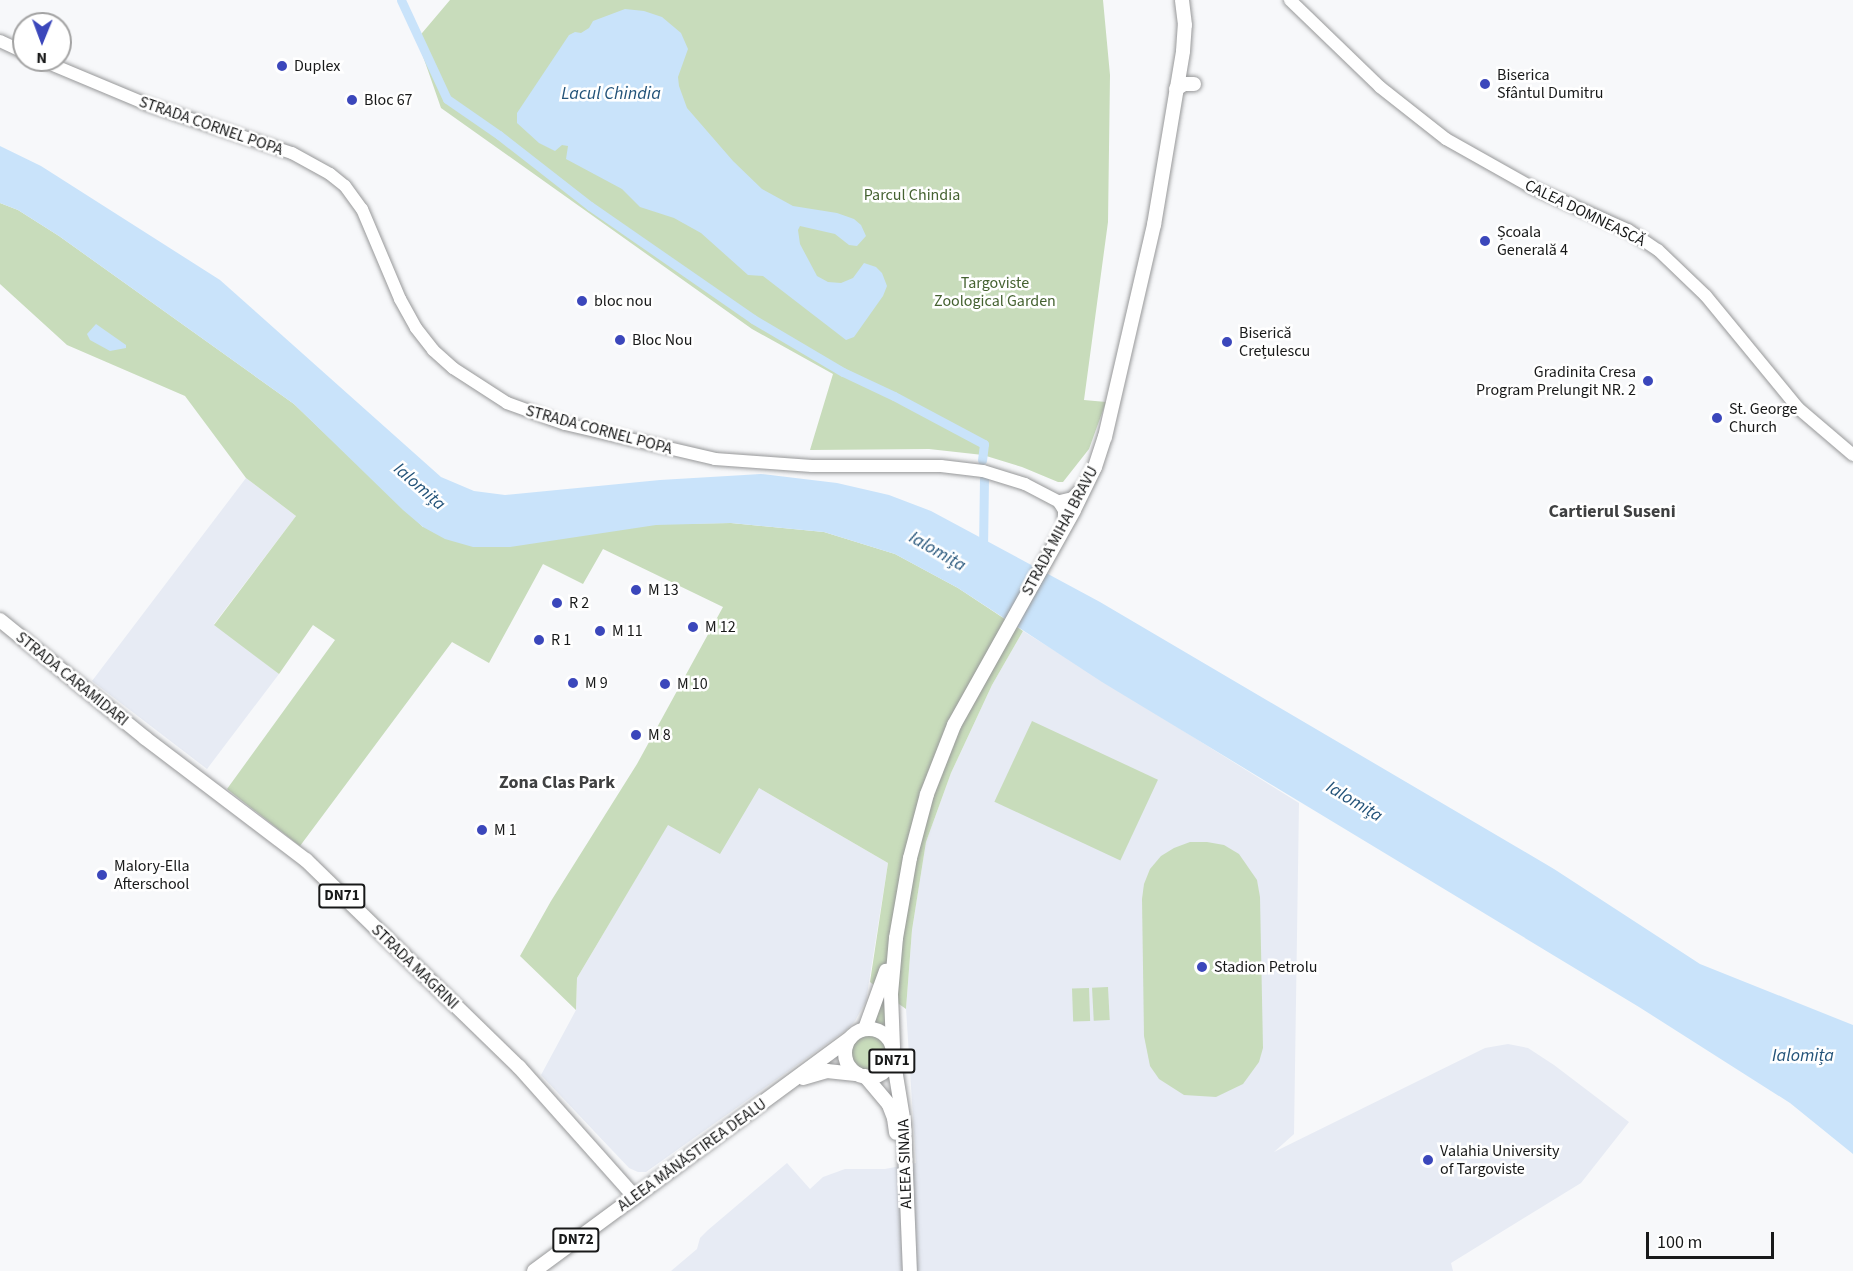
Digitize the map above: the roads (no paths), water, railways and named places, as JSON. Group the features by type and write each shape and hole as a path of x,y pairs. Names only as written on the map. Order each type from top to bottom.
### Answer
{"main road":[{"name":"STRADA MIHAI BRAVU","path":"893,1052 891,994 896,938 910,858 927,794 954,725 1089,481 1110,417 1147,259 1176,89 1184,64 1185,32 1182,0"},
{"name":"CALEA DOMNEASCĂ","path":"1290,0 1380,87 1446,139 1533,188 1628,230 1658,250 1706,296 1798,408 1853,455"},
{"path":"1300,0 1384,83 1453,135 1537,182 1639,229 1668,249 1699,277 1799,399 1853,447"},
{"name":"STRADA CORNEL POPA","path":"69,72 146,105 291,153 330,174 345,186 362,209 400,299 416,328 432,350 473,383 516,407 565,424 715,459 800,466 953,467 1015,480 1074,510"},
{"path":"1176,89 1184,84 1194,84"},
{"path":"1064,528 1066,515 1060,502 1073,499 1089,481"},
{"name":"STRADA CARAMIDARI","path":"0,620 145,738"},
{"name":"STRADA MAGRINI","path":"145,738 306,860 519,1067 635,1197"},
{"name":"STRADA MIHAI BRAVU","path":"865,1029 881,992 896,938"},
{"name":"DN71","path":"850,1038 865,1029 879,1030 890,1040 893,1052 891,1064 880,1074 862,1075"},
{"name":"ALEEA MĂNĂSTIREA DEALU","path":"534,1271 850,1038"},
{"name":"ALEEA SINAIA","path":"850,1038 845,1051 846,1058 853,1070 878,1089 893,1114 901,1271"},
{"name":"ALEEA SINAIA","path":"893,1052 900,1084 905,1133 910,1271"},
{"name":"ALEEA MĂNĂSTIREA DEALU","path":"793,1082 827,1071 862,1075"}],"water":[{"name":"Lacul Chindia","path":"625,9 644,11 662,17 681,33 688,49 678,77 687,108 733,161 762,189 793,206 837,213 854,219 861,225 866,236 857,246 849,245 835,234 800,226 798,230 800,244 817,276 828,282 841,283 853,278 864,263 876,267 882,273 887,286 883,296 854,337 846,340 763,276 748,275 701,233 674,218 640,207 622,189 566,159 568,146 562,145 555,151 539,143 517,123 517,113 569,35 575,32 581,33 589,28 593,21"},
{"name":"Ialomița","path":"0,146 41,166 220,280 441,477 474,491 505,495 660,480 761,474 837,483 889,495 931,511 1100,602 1554,869 1700,964 1853,1025 1853,1154 1790,1103 1639,1007 1102,682 958,588 895,554 824,532 731,523 656,525 510,547 473,547 445,539 423,527 403,510 294,404 59,236 18,210 0,203"},
{"path":"96,324 126,345 126,348 110,351 90,340 87,334"}],"waterway":[{"path":"401,0 447,99 499,135 590,206 753,319 843,372 894,396 984,444 982,460"},
{"path":"983,550 984,477"}],"place":[{"name":"Duplex","path":"282,66"},
{"name":"Biserica Sfântul Dumitru","path":"1485,84"},
{"name":"Bloc 67","path":"352,100"},
{"name":"Școala Generală 4","path":"1485,241"},
{"name":"bloc nou","path":"582,301"},
{"name":"Bloc Nou","path":"620,340"},
{"name":"Biserică Crețulescu","path":"1227,342"},
{"name":"Gradinita Cresa Program Prelungit NR. 2","path":"1648,381"},
{"name":"St. George Church","path":"1717,418"},
{"name":"M 13","path":"636,590"},
{"name":"R 2","path":"557,603"},
{"name":"M 12","path":"693,627"},
{"name":"M 11","path":"600,631"},
{"name":"R 1","path":"539,640"},
{"name":"M 9","path":"573,683"},
{"name":"M 10","path":"665,684"},
{"name":"M 8","path":"636,735"},
{"name":"M 1","path":"482,830"},
{"name":"Malory-Ella Afterschool","path":"102,875"},
{"name":"Stadion Petrolu","path":"1202,967"},
{"name":"Valahia University of Targoviste","path":"1428,1160"}],"district":[{"name":"Cartierul Suseni","path":"1612,512"},
{"name":"Zona Clas Park","path":"557,783"}],"park label":[{"name":"Parcul Chindia","path":"912,195"},
{"name":"Targoviste Zoological Garden","path":"995,292"}]}
